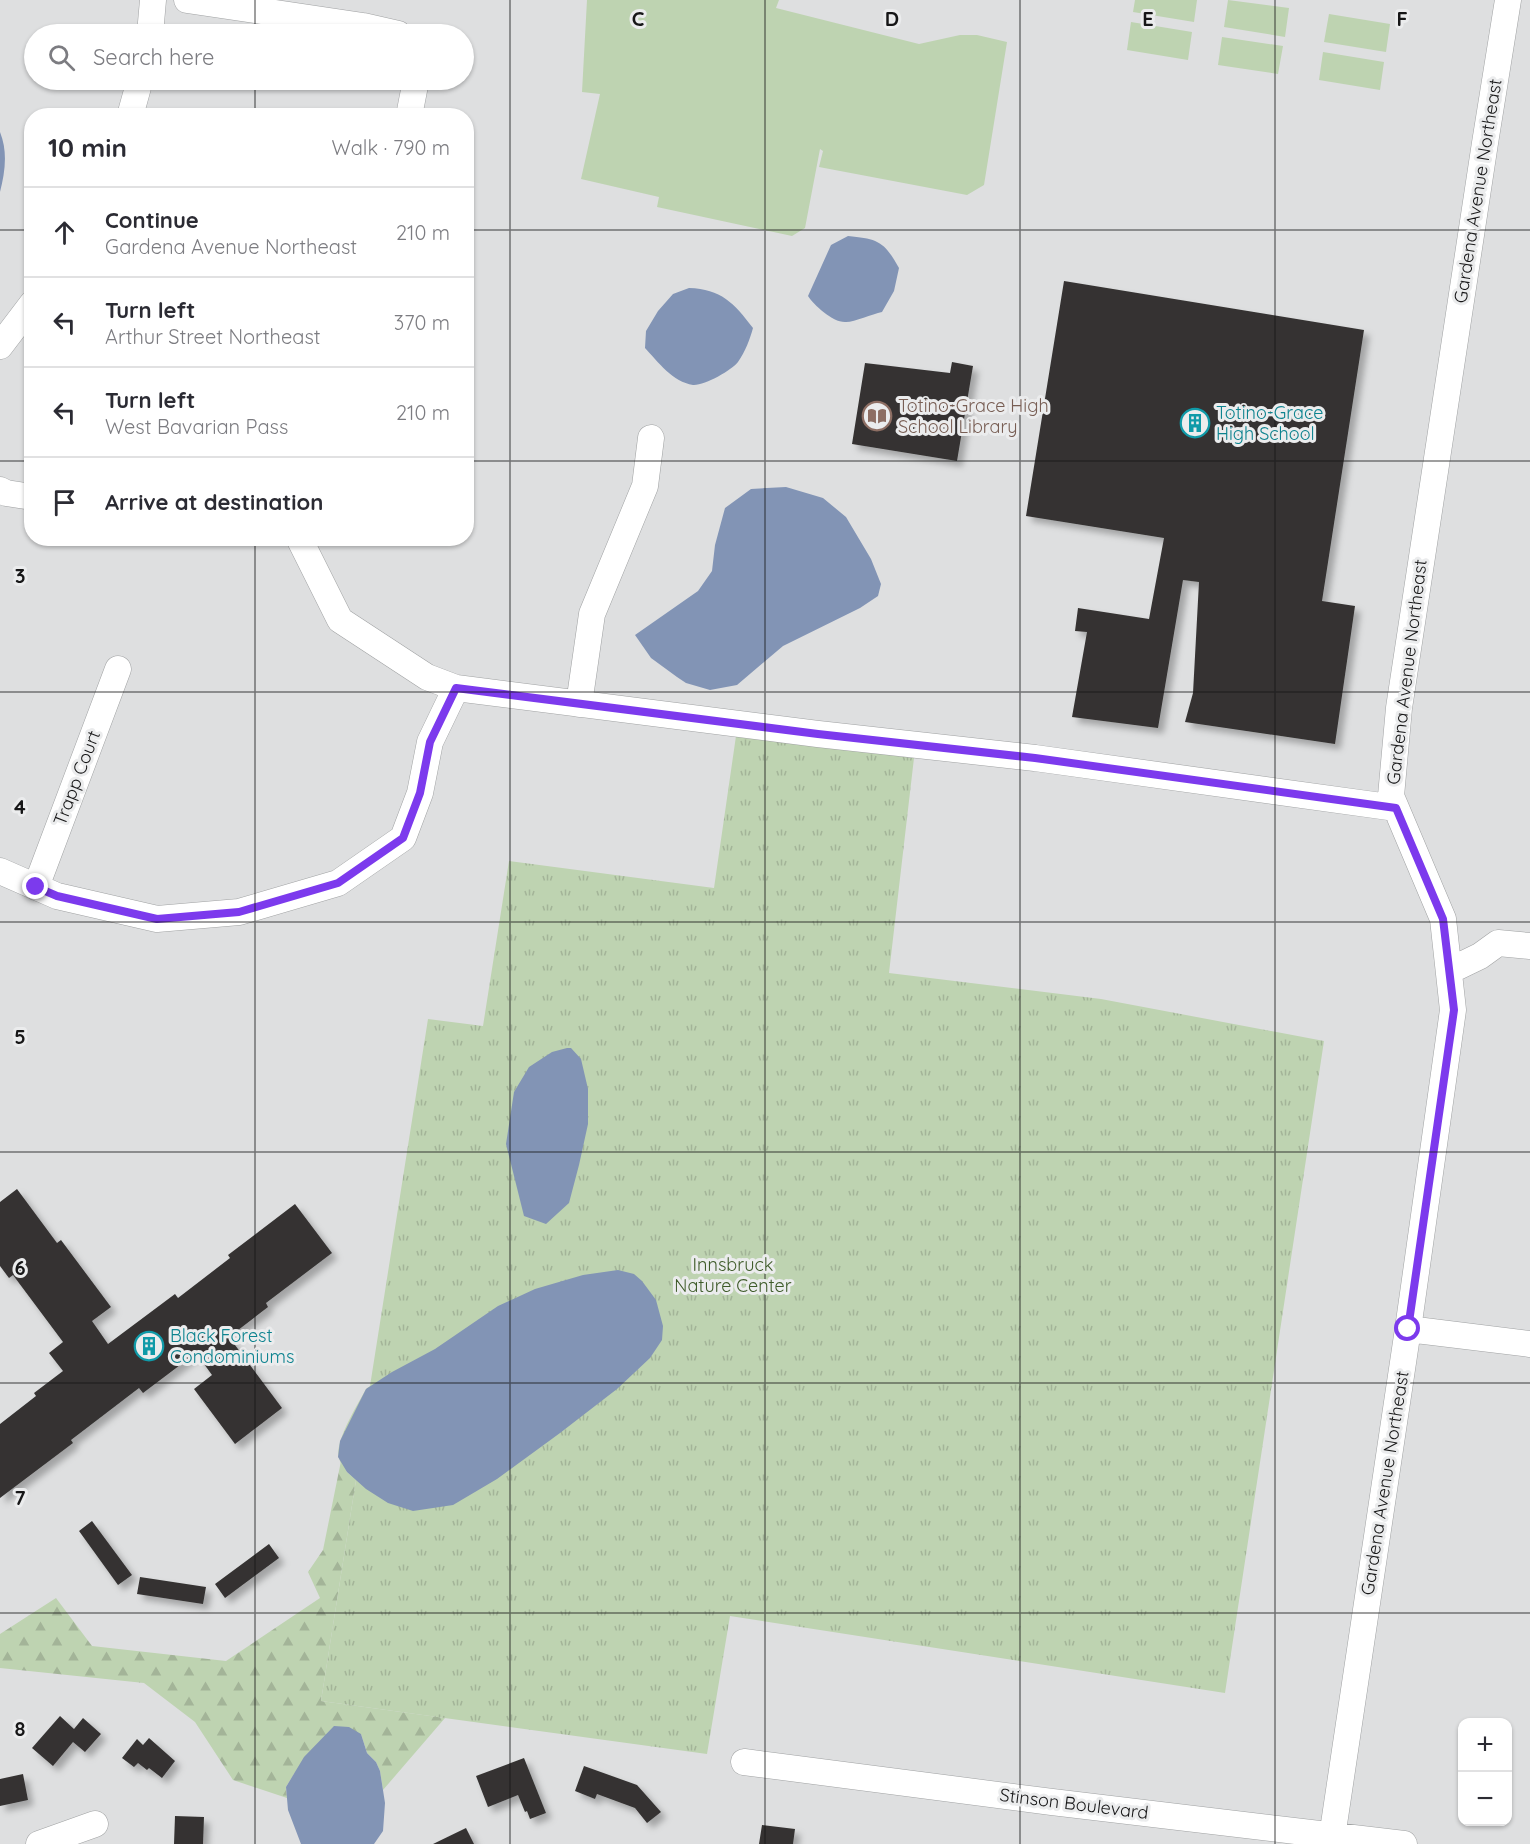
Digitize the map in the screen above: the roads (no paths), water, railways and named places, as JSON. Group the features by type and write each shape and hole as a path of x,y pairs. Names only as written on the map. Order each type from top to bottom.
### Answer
{"street":[{"path":"151,24 153,0"},
{"path":"186,0 349,24"},
{"name":"Gardena Avenue Northeast","path":"1331,1839 1454,1010 1443,919 1392,796 1399,708 1508,0"},
{"path":"132,108 137,90"},
{"path":"411,108 414,90"},
{"path":"0,346 24,314"},
{"path":"579,704 592,614 645,486 651,438"},
{"path":"0,490 24,496"},
{"path":"302,546 340,620 428,677 456,688 818,734 1035,758 1396,808"},
{"name":"Trapp Court","path":"36,887 118,669"},
{"path":"0,871 57,896 157,919 239,912 338,883 403,838 420,793 430,742 456,688"},
{"path":"1449,971 1480,956 1498,943 1530,946"},
{"path":"1408,1329 1530,1344"},
{"name":"Stinson Boulevard","path":"744,1762 1331,1839 1404,1844"},
{"path":"39,1844 95,1824"}],"water":[{"path":"0,132 5,162 0,192"},
{"path":"848,236 867,238 879,243 889,252 899,268 894,291 882,312 854,321 841,322 830,317 808,296 831,245"},
{"path":"689,288 710,291 726,299 753,328 738,362 724,373 698,385 686,383 672,376 645,348 646,331 658,311 673,294"},
{"path":"786,487 823,498 846,517 871,559 881,584 878,596 860,608 783,646 737,685 710,690 686,683 651,658 635,635 698,591 712,571 715,545 725,508 751,489"},
{"path":"571,1048 581,1059 588,1089 588,1124 569,1203 546,1224 524,1216 506,1144 514,1092 529,1067 552,1052"},
{"path":"618,1270 634,1274 656,1300 663,1326 662,1340 650,1358 617,1389 560,1433 497,1479 453,1505 413,1511 388,1503 366,1489 347,1472 338,1457 340,1441 366,1389 435,1349 498,1306 535,1289 583,1275"},
{"path":"334,1726 349,1727 361,1734 367,1753 376,1762 380,1771 385,1803 383,1831 374,1844 301,1844 288,1810 286,1787 304,1757"}],"place":[{"name":"Totino-Grace High School Library","path":"877,416"},
{"name":"Totino-Grace High School","path":"1195,423"},
{"name":"Black Forest Condominiums","path":"149,1346"}],"park label":[{"name":"Innsbruck Nature Center","path":"733,1275"}]}
